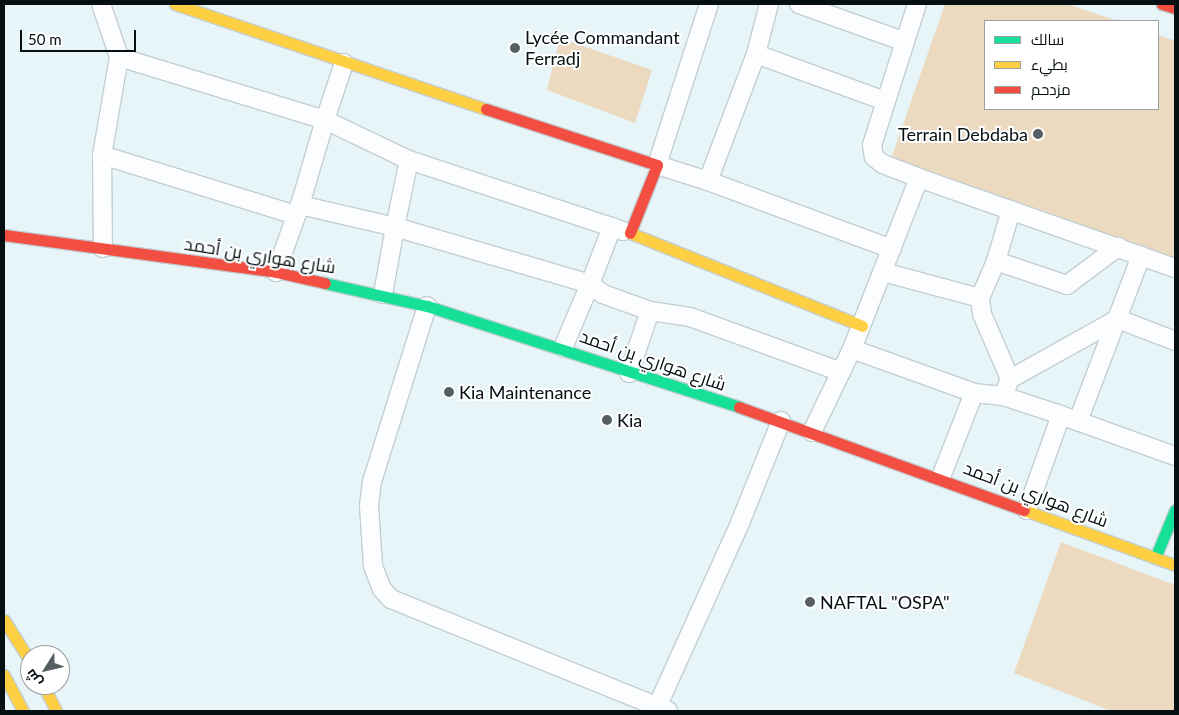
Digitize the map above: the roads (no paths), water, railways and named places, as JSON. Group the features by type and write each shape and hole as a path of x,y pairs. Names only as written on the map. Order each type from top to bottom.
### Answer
{"main road":[{"path":"175,4 344,63 657,165 630,234 862,326"},
{"path":"1162,4 1175,8"},
{"name":"شارع هواري بن أحمد","path":"4,235 276,272 383,294 427,306 563,348 629,372 781,421 941,477 1175,565"},
{"path":"1155,558 1175,510"},
{"path":"4,620 20,645"},
{"path":"4,675 23,711"},
{"path":"48,695 56,711"}],"street":[{"path":"102,4 119,57 102,155 103,248"},
{"path":"709,4 657,165 708,181 892,249"},
{"path":"708,181 756,54 769,4"},
{"path":"799,4 903,41"},
{"path":"917,4 903,41 872,145 874,157 919,178 1175,268"},
{"path":"756,54 885,101"},
{"path":"119,57 325,120 409,160 630,234"},
{"path":"276,272 298,210 344,63"},
{"path":"102,155 298,210 395,227 590,284 603,294 650,311 690,317 841,372"},
{"path":"383,294 409,160"},
{"path":"812,432 862,326 919,178"},
{"path":"1010,379 982,314 980,298 996,261 1011,210"},
{"path":"563,348 612,227"},
{"path":"996,261 1067,285 1118,247"},
{"path":"1027,510 1069,418 1118,319 1141,256"},
{"path":"883,272 980,298"},
{"path":"427,306 372,481 369,506 373,566 382,589 392,599 662,709 781,421"},
{"path":"629,372 650,311"},
{"path":"1003,396 1010,379 1118,319 1175,340"},
{"path":"852,349 974,393 1003,396 1175,456"},
{"path":"941,477 974,393"}],"place":[{"name":"Lycée Commandant Ferradj","path":"515,48"},
{"name":"Terrain Debdaba","path":"1038,134"},
{"name":"Kia Maintenance","path":"449,392"},
{"name":"Kia","path":"607,420"},
{"name":"NAFTAL \"OSPA\"","path":"810,602"}]}
